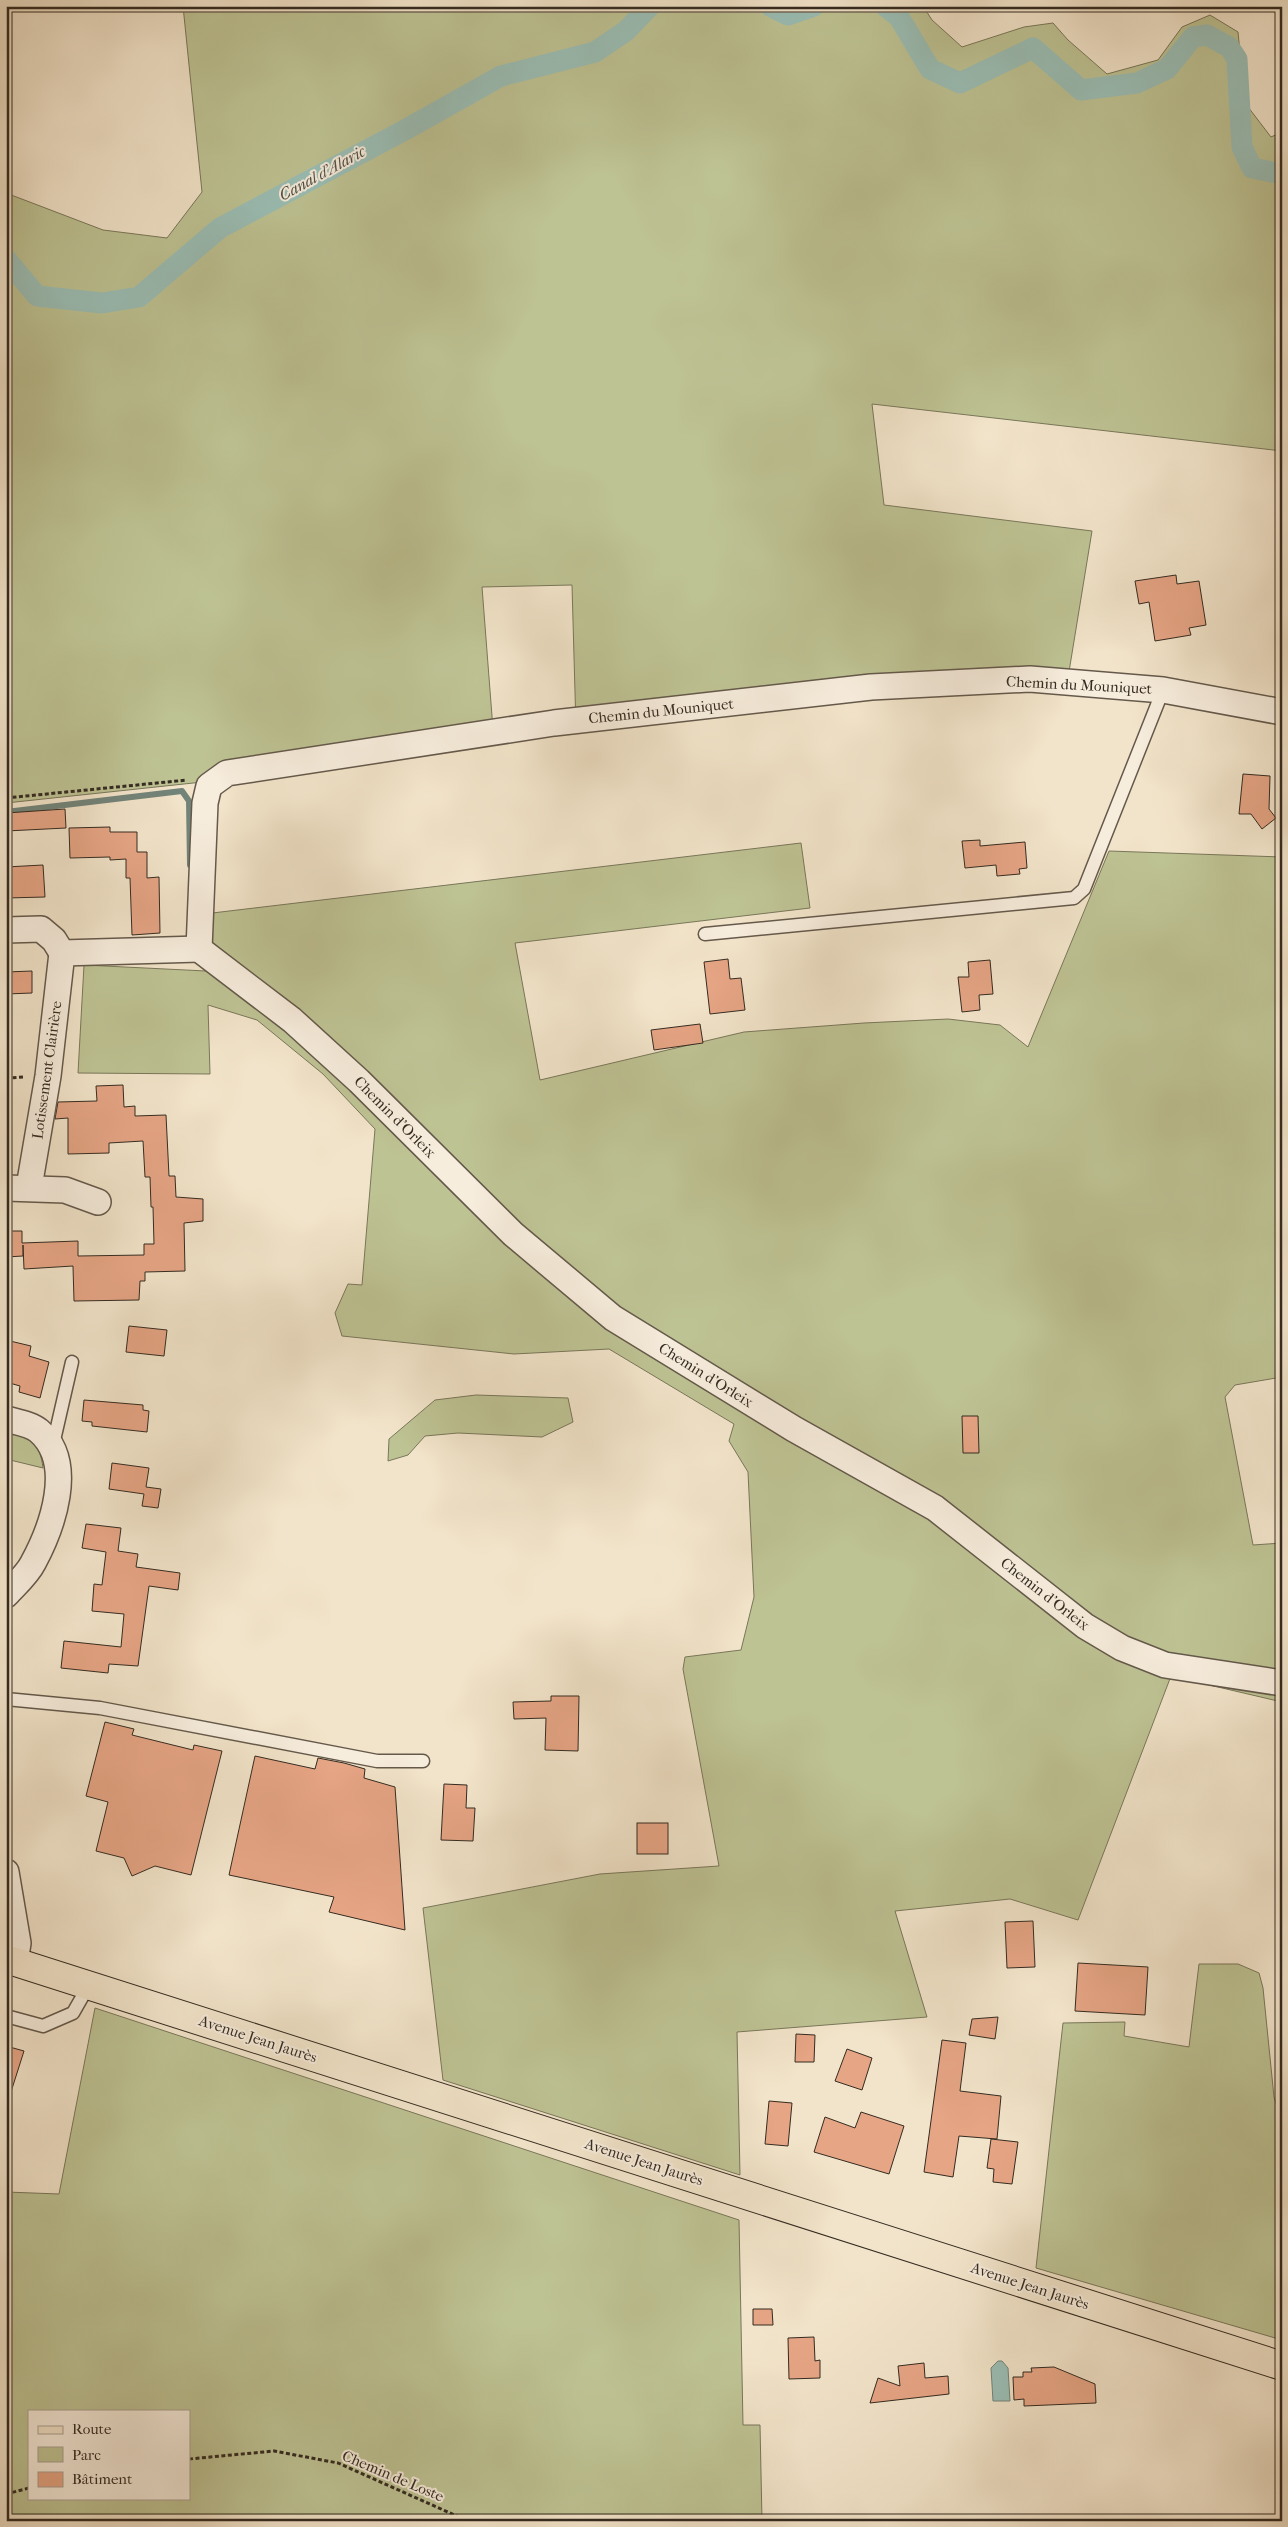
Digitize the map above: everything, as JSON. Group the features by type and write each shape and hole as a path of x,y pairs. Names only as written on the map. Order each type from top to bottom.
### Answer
{"main road":[{"name":"Avenue Jean Jaurès","path":"10,1961 1282,2366"}],"street":[{"name":"Chemin du Mouniquet","path":"209,786 227,773 535,726 871,687 1030,679 1163,690 1282,712"},
{"path":"6,930 41,929 54,940 62,953 199,950 205,803 209,786"},
{"name":"Chemin d'Orleix","path":"199,950 292,1020 359,1081 512,1234 614,1318 794,1429 935,1508 1084,1626 1122,1648 1165,1664 1282,1683"},
{"name":"Lotissement Clairière","path":"62,953 48,1076 18,1188 65,1190 98,1202"},
{"path":"6,1420 38,1429 52,1448 57,1463 58,1481 52,1523 32,1565 6,1595"},
{"path":"8,1884 18,1943 10,1961"}],"lane":[{"path":"705,934 1074,898 1084,889 1163,690"},
{"path":"52,1448 72,1362"},
{"path":"6,1699 100,1708 377,1761 423,1761"},
{"path":"6,2016 43,2026 73,2013 89,1985"}],"path":[{"path":"6,798 187,780 209,786"},
{"name":"Chemin de Loste","path":"190,2459 274,2451 338,2463 468,2521"},
{"path":"6,2494 28,2488"}],"green space":[{"path":"183,6 923,6 932,20 962,47 1024,27 1053,23 1068,40 1107,74 1158,60 1182,27 1210,15 1238,32 1245,103 1271,137 1282,132 1282,451 872,404 884,505 1092,531 1066,690 927,690 576,728 572,585 482,587 494,742 212,781 6,803 6,193 103,230 167,238 202,192"},
{"path":"801,843 810,908 515,943 540,1080 744,1032 864,1023 948,1019 1000,1025 1028,1047 1109,851 1282,857 1282,1377 1235,1385 1225,1397 1253,1545 1282,1543 1282,1702 1171,1676 1078,1920 1010,1899 895,1911 927,2017 737,2032 740,2175 443,2080 423,1908 600,1874 719,1866 683,1669 685,1657 741,1650 754,1597 748,1472 729,1441 734,1424 609,1349 514,1354 342,1336 335,1313 348,1284 362,1285 375,1129 323,1074 257,1020 208,1005 210,1074 78,1073 84,965 206,971 204,914"},
{"path":"476,1395 568,1398 573,1422 542,1437 458,1433 425,1436 408,1455 388,1461 389,1439 435,1400"},
{"path":"6,1431 27,1438 36,1446 42,1459 43,1468 6,1459"},
{"path":"1199,1964 1238,1964 1259,1973 1263,1988 1274,2097 1282,2122 1282,2340 1036,2268 1063,2023 1125,2022 1124,2036 1189,2047"},
{"path":"95,2008 739,2220 743,2425 760,2425 762,2521 6,2521 6,2192 59,2194"}],"water":[{"path":"998,2361 1002,2361 1008,2368 1010,2401 993,2401 991,2368"}],"building":[{"path":"1176,575 1177,584 1199,581 1206,625 1189,628 1191,635 1155,641 1149,602 1139,604 1135,581"},
{"path":"1243,774 1270,776 1269,809 1276,818 1262,829 1251,814 1239,814"},
{"path":"65,809 66,828 6,831 6,813"},
{"path":"110,827 110,832 137,832 137,852 147,852 147,878 159,877 160,933 132,935 130,878 126,878 126,859 110,860 110,857 70,858 69,828"},
{"path":"980,840 980,846 1025,842 1027,868 1019,869 1020,874 997,876 996,865 965,868 962,841"},
{"path":"43,865 45,897 6,898 6,867"},
{"path":"728,959 730,979 741,978 745,1010 710,1014 704,962"},
{"path":"990,960 993,994 979,995 980,1010 962,1012 958,977 969,977 968,962"},
{"path":"32,971 32,993 6,994 6,972"},
{"path":"700,1024 703,1043 654,1050 651,1030"},
{"path":"123,1085 124,1107 135,1106 135,1116 166,1115 169,1176 175,1176 176,1197 203,1199 203,1221 184,1223 185,1271 145,1272 145,1281 140,1281 139,1300 74,1301 73,1266 24,1269 23,1245 23,1256 6,1257 6,1231 22,1231 22,1243 78,1241 78,1256 144,1255 144,1244 154,1244 150,1177 145,1177 143,1141 109,1143 109,1153 68,1154 68,1118 55,1119 58,1102 97,1101 96,1086"},
{"path":"129,1326 167,1330 164,1356 126,1352"},
{"path":"10,1341 31,1346 29,1356 49,1362 40,1398 19,1392 20,1386 6,1382 6,1355"},
{"path":"84,1400 143,1405 143,1410 149,1411 147,1432 92,1426 92,1422 82,1421"},
{"path":"962,1416 978,1416 979,1453 963,1453"},
{"path":"112,1463 149,1468 146,1487 161,1489 158,1508 142,1506 144,1494 109,1489"},
{"path":"86,1524 121,1528 118,1551 138,1554 136,1567 180,1573 178,1590 149,1586 138,1666 109,1664 108,1673 61,1668 64,1641 121,1647 124,1614 92,1611 94,1584 102,1585 106,1552 82,1548"},
{"path":"551,1696 579,1696 578,1751 545,1750 546,1718 514,1719 513,1702 551,1701"},
{"path":"105,1722 134,1729 132,1735 193,1750 194,1745 222,1751 191,1875 155,1866 132,1876 124,1858 96,1851 108,1802 86,1796"},
{"path":"255,1756 315,1769 318,1758 344,1763 365,1769 364,1778 395,1787 405,1930 329,1912 334,1897 229,1875"},
{"path":"444,1784 467,1785 466,1808 475,1808 473,1841 441,1840"},
{"path":"637,1823 668,1823 668,1854 637,1854"},
{"path":"1033,1921 1035,1967 1007,1968 1005,1922"},
{"path":"1078,1963 1148,1967 1145,2015 1075,2011"},
{"path":"998,2017 995,2039 969,2035 972,2019"},
{"path":"796,2034 815,2035 814,2062 795,2062"},
{"path":"942,2040 966,2043 960,2091 1001,2096 997,2139 959,2136 953,2177 924,2172"},
{"path":"6,2046 24,2051 10,2095 6,2095"},
{"path":"847,2049 872,2058 862,2090 835,2081"},
{"path":"769,2101 792,2103 788,2146 765,2144"},
{"path":"861,2112 904,2126 889,2174 814,2152 825,2117 855,2128"},
{"path":"991,2139 1018,2142 1012,2184 993,2182 994,2169 987,2168"},
{"path":"753,2309 772,2309 773,2325 753,2325"},
{"path":"814,2337 815,2361 820,2360 820,2378 789,2379 788,2338"},
{"path":"924,2363 925,2378 948,2376 949,2394 870,2403 878,2378 900,2386 898,2366"},
{"path":"1054,2367 1095,2384 1096,2403 1024,2406 1024,2399 1014,2400 1013,2377 1023,2377 1023,2372 1032,2372 1031,2368"}],"waterway":[{"name":"Canal d'Alaric","path":"6,259 37,296 102,303 139,297 220,228 403,131 501,76 595,52 626,31 650,6"},
{"name":"Canal d'Alaric","path":"770,6 788,15 814,6"},
{"name":"Canal d'Alaric","path":"885,6 899,17 930,69 960,83 1033,48 1081,90 1137,83 1167,69 1193,37 1207,35 1229,47 1237,59 1242,147 1252,168 1282,174"},
{"path":"6,812 182,791 189,801 190,865"}]}
